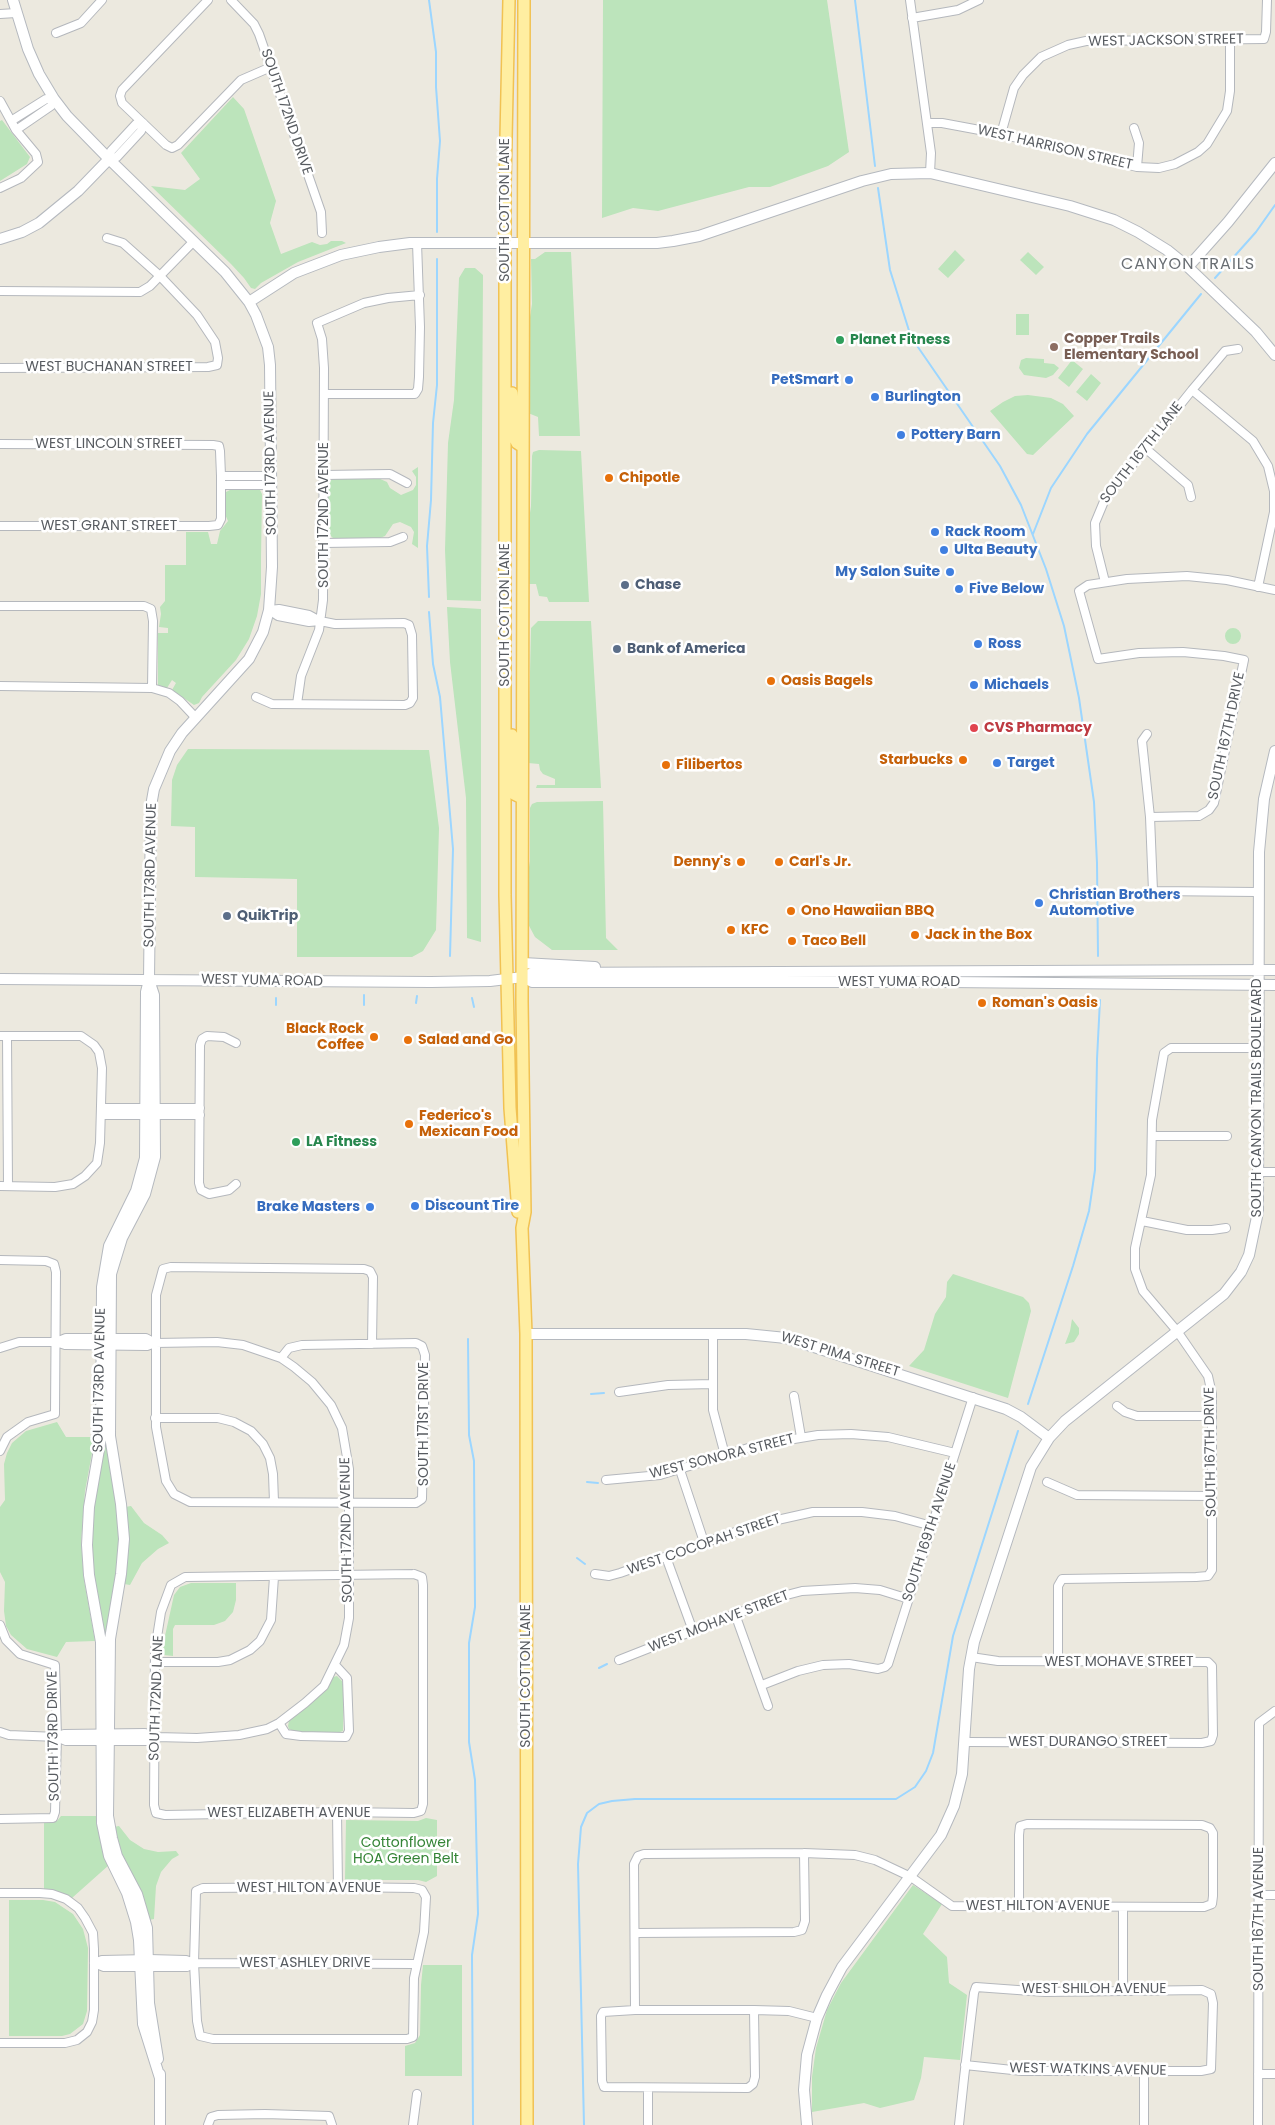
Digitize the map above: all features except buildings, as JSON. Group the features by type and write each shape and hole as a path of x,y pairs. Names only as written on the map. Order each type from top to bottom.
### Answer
{"main road":[{"name":"SOUTH COTTON LANE","path":"509,0 504,360 506,979 510,1108 518,1214 522,1228"},
{"name":"SOUTH COTTON LANE","path":"524,0 522,798 525,1212 522,1228 526,1334 527,2125"},
{"path":"504,360 511,388 514,438 522,447"},
{"path":"505,611 522,611"},
{"path":"504,688 511,716 514,794 522,798"},
{"path":"510,1108 518,1114 520,1147 524,1164"}],"street":[{"name":"SOUTH 173RD AVENUE","path":"13,0 39,74 54,99 67,116 109,160 225,272 249,302 263,329 270,365 272,566 269,610 263,632 249,659 196,718 170,751 154,789 151,806 149,980 146,992 154,1167 145,1194 122,1238 113,1266 106,1342 101,1438 90,1497 87,1535 89,1576 101,1637 110,1827 117,1856 143,1910 148,1936 145,1963 149,2003 160,2064 160,2125"},
{"path":"56,33 80,23 102,0"},
{"path":"208,0 122,90 120,96 122,103 172,148 178,145 241,80 271,67"},
{"name":"SOUTH 172ND DRIVE","path":"231,0 254,24 271,67 321,212 322,233"},
{"path":"910,0 931,153 930,173"},
{"path":"912,18 958,10 980,0"},
{"name":"WEST JACKSON STREET","path":"1001,134 1014,88 1023,75 1041,57 1068,45 1086,41 1264,39 1267,0"},
{"path":"0,14 16,13"},
{"name":"WEST HARRISON STREET","path":"927,123 942,123 1001,134 1137,167 1159,168 1182,162 1207,144 1227,111 1230,91 1230,40"},
{"path":"11,122 46,99 54,99 51,106 16,130"},
{"path":"0,101 16,130 36,154 38,162 21,178 0,188"},
{"path":"0,239 39,224 78,191 109,160 117,158 142,132 143,123"},
{"path":"1134,128 1139,143 1137,167"},
{"path":"1188,268 1275,163"},
{"path":"249,302 294,273 341,255 379,247 417,243 656,243 689,238 877,178 901,173 930,173 1093,212 1144,236 1188,268 1256,332 1275,355"},
{"path":"107,238 123,244 160,276"},
{"path":"0,291 140,292 150,286 194,241"},
{"path":"324,394 415,394 418,389 419,376 420,295 417,243"},
{"name":"WEST BUCHANAN STREET","path":"0,368 208,367 217,364 218,358 215,342 208,328 160,276"},
{"name":"SOUTH 172ND AVENUE","path":"297,704 301,676 319,630 323,600 324,352 317,322 364,303 388,298 420,295"},
{"name":"SOUTH 167TH LANE","path":"1105,582 1096,546 1095,523 1105,499 1192,390 1226,351 1238,349"},
{"path":"1192,390 1253,441 1270,471 1274,491 1274,512 1258,587"},
{"name":"WEST LINCOLN STREET","path":"0,444 218,446 221,476"},
{"path":"1145,448 1188,484 1190,497"},
{"path":"324,475 390,474 406,483"},
{"path":"221,476 264,476 272,481 264,485 221,485 221,476"},
{"name":"WEST GRANT STREET","path":"0,526 218,525 221,519 221,485"},
{"path":"324,543 390,542 403,537"},
{"path":"1105,582 1137,578 1187,576 1227,580 1275,590"},
{"name":"SOUTH 167TH DRIVE","path":"1105,582 1088,584 1079,591 1098,659 1139,653 1183,652 1244,660 1214,803 1209,810 1199,816 1150,817"},
{"path":"0,606 144,606 151,609 153,621 152,688"},
{"path":"256,697 272,704 410,703 413,698 413,653 410,625 404,623 335,624 302,613 279,609 269,610"},
{"path":"0,686 152,688 169,693 180,701 196,718"},
{"path":"1147,734 1142,741 1150,817 1151,885 1153,891 1258,892"},
{"name":"SOUTH CANYON TRAILS BOULEVARD","path":"807,2125 804,2090 807,2055 817,2018 842,1967 941,1835 954,1806 962,1774 966,1742 971,1657 1028,1476 1049,1438 1065,1421 1097,1393 1224,1294 1241,1272 1249,1254 1256,1225 1259,1172 1258,892 1260,828 1264,800 1273,772 1275,751"},
{"path":"523,963 605,968 608,973"},
{"name":"WEST YUMA ROAD","path":"0,979 371,982 506,979 532,974 1275,970"},
{"path":"1004,983 1010,979 1066,979 1071,972"},
{"path":"651,982 678,979 758,979 764,973"},
{"name":"WEST YUMA ROAD","path":"523,977 532,982 1275,985"},
{"path":"4,1036 81,1036 94,1045 101,1059 100,1143 97,1163 85,1176 73,1184 4,1186 4,1036"},
{"path":"236,1043 224,1037 207,1036 202,1039 199,1183 201,1190 209,1194 228,1190 236,1184"},
{"name":"SOUTH 167TH DRIVE","path":"1058,1662 1058,1586 1062,1579 1208,1576 1212,1570 1212,1394 1208,1376 1178,1331 1143,1292 1135,1269 1135,1248 1152,1175 1152,1120 1164,1053 1171,1048 1258,1048"},
{"path":"101,1111 200,1111"},
{"path":"1152,1136 1226,1136"},
{"path":"1259,1172 1275,1172"},
{"path":"1142,1221 1187,1230 1226,1228"},
{"path":"0,1260 46,1261 54,1264 56,1272 55,1414 28,1422 7,1436 0,1451"},
{"path":"349,1501 190,1502 174,1494 166,1481 156,1418 156,1295 163,1269 364,1269 370,1271 373,1278 372,1344"},
{"name":"WEST PIMA STREET","path":"526,1334 755,1334 786,1338 973,1397 1016,1414 1049,1438"},
{"path":"713,1334 714,1417 725,1456"},
{"path":"0,1348 19,1342 56,1342 65,1345 146,1338 155,1343 217,1342 244,1345 280,1358"},
{"name":"SOUTH 173RD AVENUE","path":"105,1737 110,1640 122,1574 124,1539 121,1504 110,1443 106,1342"},
{"name":"SOUTH 171ST DRIVE","path":"280,1358 290,1348 302,1345 416,1343 422,1346 425,1355 422,1499 416,1502 349,1501"},
{"name":"SOUTH 172ND AVENUE","path":"279,1723 324,1686 335,1665 344,1644 347,1626 349,1576 349,1469 342,1428 331,1405 312,1382 280,1358"},
{"path":"619,1392 668,1385 713,1384"},
{"path":"794,1396 801,1437"},
{"name":"SOUTH 169TH AVENUE","path":"762,1684 798,1671 823,1665 849,1664 878,1669 885,1667 889,1662 973,1397"},
{"path":"1117,1406 1125,1412 1137,1416 1212,1416"},
{"path":"156,1418 218,1418 234,1422 251,1431 263,1444 270,1458 273,1474 274,1502"},
{"name":"WEST SONORA STREET","path":"606,1480 653,1476 680,1470 758,1445 801,1437 851,1434 888,1437 955,1453"},
{"path":"680,1470 704,1542"},
{"path":"1047,1482 1077,1495 1212,1496"},
{"name":"WEST COCOPAH STREET","path":"595,1574 609,1576 755,1525 813,1512 862,1512 895,1516 932,1526"},
{"path":"666,1557 693,1630"},
{"name":"WEST ELIZABETH AVENUE","path":"156,1813 165,1815 337,1812 414,1814 421,1812 423,1804 422,1577 414,1574 349,1576"},
{"path":"155,1662 218,1662 230,1660 250,1650 260,1641 271,1620 274,1577 349,1576"},
{"name":"SOUTH 172ND LANE","path":"156,1813 154,1805 156,1737 155,1650 161,1612 171,1585 185,1577 274,1577"},
{"name":"WEST MOHAVE STREET","path":"619,1660 779,1597 802,1591 824,1588 874,1590 909,1599"},
{"path":"735,1614 762,1684 768,1706"},
{"name":"SOUTH 173RD DRIVE","path":"0,1625 6,1640 20,1654 55,1664 57,1737 55,1812 53,1818 0,1819"},
{"name":"WEST MOHAVE STREET","path":"971,1657 998,1661 1208,1662 1212,1666 1213,1735 1211,1741"},
{"path":"0,1732 9,1735 57,1737 66,1741 105,1737 146,1741 156,1737 196,1738 239,1735 267,1729 279,1723 286,1734 346,1736 349,1731 347,1678 335,1665"},
{"name":"SOUTH 167TH AVENUE","path":"1258,2125 1259,1723 1275,1711"},
{"name":"WEST DURANGO STREET","path":"966,1742 1202,1743 1211,1741"},
{"path":"337,1812 338,1887"},
{"name":"WEST HILTON AVENUE","path":"634,1933 634,1864 638,1856 644,1854 804,1853 855,1855 875,1860 911,1876 952,1906 1204,1907 1212,1904 1213,1833 1210,1828 1192,1824 1027,1824 1020,1826 1019,1906"},
{"path":"635,2010 634,1933 794,1932 802,1930 805,1921 804,1853"},
{"name":"WEST HILTON AVENUE","path":"194,1963 196,1891 203,1888 338,1887 422,1890 426,1897 426,1921 416,1964"},
{"path":"0,1893 52,1894 66,1899 78,1908 93,1933 94,1963 94,2010 92,2022 87,2032 77,2040 65,2043 0,2043"},
{"path":"1260,1895 1275,1895"},
{"path":"1123,1907 1123,1990"},
{"name":"WEST ASHLEY DRIVE","path":"94,1963 102,1960 145,1963 186,1960 194,1963 416,1964"},
{"path":"194,1963 197,2021 200,2036 212,2039 408,2039 413,2037 416,1964"},
{"name":"WEST SHILOH AVENUE","path":"965,2065 976,1987 1045,1992 1202,1990 1211,1994 1213,2003 1211,2069"},
{"path":"754,2010 753,2084 748,2088 604,2087 602,2081 601,2016 603,2012 635,2010 754,2010 789,2011 817,2018"},
{"path":"959,2125 965,2065"},
{"name":"WEST WATKINS AVENUE","path":"965,2065 1022,2072 1144,2072 1201,2071 1211,2069"},
{"path":"1144,2072 1144,2125"},
{"path":"1258,2074 1275,2074"},
{"path":"648,2088 648,2125"},
{"path":"413,2125 417,2094"},
{"path":"210,2121 218,2114 329,2116 332,2125"}],"green space":[{"path":"603,0 827,0 849,152 828,166 770,187 749,187 658,211 633,208 602,218"},
{"path":"233,97 244,109 276,201 270,223 281,254 312,242 320,245 331,241 346,243 298,262 261,283 255,289 251,288 231,264 151,186 185,190 200,179 181,153"},
{"path":"2,120 30,157 27,164 0,181 0,121"},
{"path":"955,250 965,260 948,278 938,269"},
{"path":"545,252 571,252 580,436 539,436 538,417 528,413 528,330 532,304 531,259 535,259"},
{"path":"1028,252 1044,267 1036,275 1020,260"},
{"path":"465,268 475,268 483,275 481,601 447,600 445,550 448,443 454,400 459,278"},
{"path":"1016,314 1029,314 1029,335 1016,335"},
{"path":"1026,358 1044,359 1044,363 1054,364 1059,368 1053,375 1046,378 1024,375 1019,368 1021,360"},
{"path":"1072,360 1083,369 1069,387 1058,378"},
{"path":"1091,374 1101,383 1087,401 1076,392"},
{"path":"1028,395 1051,398 1063,404 1074,416 1033,455 1027,454 990,411 1015,396"},
{"path":"539,450 581,451 589,602 549,602 547,597 539,596 536,584 528,584 528,527 531,506 532,456 533,452"},
{"path":"418,467 418,548 412,544 414,532 411,527 400,522 393,524 385,536 377,539 334,539 327,532 327,485 333,478 378,478 387,482 390,488 401,495 413,490 416,485 416,477 412,471"},
{"path":"259,488 262,494 261,594 257,616 249,639 236,660 202,697 199,703 194,705 172,690 176,683 172,680 167,688 158,685 158,633 168,633 168,628 159,627 160,607 165,601 165,565 186,565 186,532 208,532 211,544 217,544 220,531 228,521 224,512 224,493 230,490"},
{"path":"447,607 481,609 481,942 467,938 466,798 450,662"},
{"path":"538,621 591,621 601,788 536,788 537,785 555,785 555,779 543,774 539,764 528,763 531,628"},
{"path":"1230,628 1236,628 1241,633 1239,642 1230,644 1225,639 1225,633"},
{"path":"188,749 429,750 439,828 436,930 423,951 412,957 297,957 297,879 195,877 195,827 171,826 172,780 177,765"},
{"path":"603,801 606,938 618,950 552,950 535,937 527,922 530,808 532,804 537,802"},
{"path":"953,1274 1023,1297 1029,1303 1031,1311 1008,1398 909,1366 924,1350 935,1314 946,1297 947,1282"},
{"path":"1072,1319 1079,1328 1079,1334 1074,1342 1065,1344 1070,1331"},
{"path":"103,1355 121,1517 107,1725 90,1555"},
{"path":"57,1422 66,1437 95,1437 85,1491 81,1542 84,1580 95,1641 66,1642 57,1657 27,1649 11,1635 6,1626 4,1611 5,1582 0,1572 0,1507 5,1500 4,1464 12,1443 26,1431"},
{"path":"131,1506 144,1523 162,1535 169,1543 158,1549 142,1563 130,1585 124,1584 125,1507"},
{"path":"191,1583 236,1583 236,1600 233,1612 225,1621 214,1625 175,1625 173,1629 173,1656 164,1655 163,1645 174,1595 180,1587"},
{"path":"337,1676 342,1681 344,1688 343,1731 337,1733 299,1733 289,1729 289,1721 314,1701 333,1677"},
{"path":"61,1816 99,1816 109,1865 72,1898 57,1891 44,1889 44,1823 57,1821"},
{"name":"Cottonflower HOA Green Belt","path":"426,1818 437,1820 437,1876 426,1882 418,1880 345,1880 346,1820 418,1821"},
{"path":"119,1826 130,1840 144,1849 158,1852 176,1851 179,1855 172,1859 161,1872 156,1886 154,1919 149,1920 124,1862 113,1827"},
{"path":"913,1885 942,1904 923,1934 947,1957 949,1983 967,1995 960,2060 924,2057 921,2078 914,2100 880,2108 864,2103 812,2112 812,2077 816,2048 827,2010 841,1983"},
{"path":"9,1900 55,1902 73,1914 83,1929 88,1948 87,2011 83,2024 70,2034 62,2036 9,2036"},
{"path":"423,1965 462,1965 462,2076 405,2076 405,2046 415,2043 420,2035"}],"waterway":[{"path":"429,0 436,52 436,87 440,141 437,179 437,232"},
{"path":"855,0 875,166"},
{"path":"878,188 890,270 911,337 1000,466 1021,505 1046,569 1064,626 1079,698 1094,802 1098,956"},
{"path":"1215,278 1256,232 1275,205"},
{"path":"429,597 427,546 431,500 433,423 437,385 437,259"},
{"path":"1033,534 1051,488 1087,434 1201,294"},
{"path":"429,612 433,664 440,697 453,849 450,956"},
{"path":"364,995 364,1005"},
{"path":"416,1003 417,996"},
{"path":"276,998 276,1005"},
{"path":"472,998 474,1007"},
{"path":"1028,1404 1089,1211 1095,1170 1100,1000"},
{"path":"468,1339 469,1435 474,1461 475,1607 469,1643 469,1742 475,1780 478,1914 472,1955 473,2125"},
{"path":"591,1394 604,1393"},
{"path":"584,2125 578,1864 581,1827 587,1813 599,1804 635,1799 896,1799 915,1787 926,1771 933,1753 953,1636 1018,1431"},
{"path":"587,1482 598,1483"},
{"path":"577,1558 585,1564"},
{"path":"599,1668 607,1664"}],"place":[{"name":"Planet Fitness","path":"840,340"},
{"name":"Copper Trails Elementary School","path":"1054,347"},
{"name":"PetSmart","path":"849,380"},
{"name":"Burlington","path":"875,397"},
{"name":"Pottery Barn","path":"901,435"},
{"name":"Chipotle","path":"609,478"},
{"name":"Rack Room","path":"935,532"},
{"name":"Ulta Beauty","path":"944,550"},
{"name":"My Salon Suite","path":"950,572"},
{"name":"Chase","path":"625,585"},
{"name":"Five Below","path":"959,589"},
{"name":"Ross","path":"978,644"},
{"name":"Bank of America","path":"617,649"},
{"name":"Oasis Bagels","path":"771,681"},
{"name":"Michaels","path":"974,685"},
{"name":"CVS Pharmacy","path":"974,728"},
{"name":"Starbucks","path":"963,760"},
{"name":"Target","path":"997,763"},
{"name":"Filibertos","path":"666,765"},
{"name":"Denny's","path":"741,862"},
{"name":"Carl's Jr.","path":"779,862"},
{"name":"Christian Brothers Automotive","path":"1039,903"},
{"name":"Ono Hawaiian BBQ","path":"791,911"},
{"name":"QuikTrip","path":"227,916"},
{"name":"KFC","path":"731,930"},
{"name":"Jack in the Box","path":"915,935"},
{"name":"Taco Bell","path":"792,941"},
{"name":"Roman's Oasis","path":"982,1003"},
{"name":"Black Rock Coffee","path":"374,1037"},
{"name":"Salad and Go","path":"408,1040"},
{"name":"Federico's Mexican Food","path":"409,1124"},
{"name":"LA Fitness","path":"296,1142"},
{"name":"Discount Tire","path":"415,1206"},
{"name":"Brake Masters","path":"370,1207"}],"district":[{"name":"CANYON TRAILS","path":"1188,265"}]}
